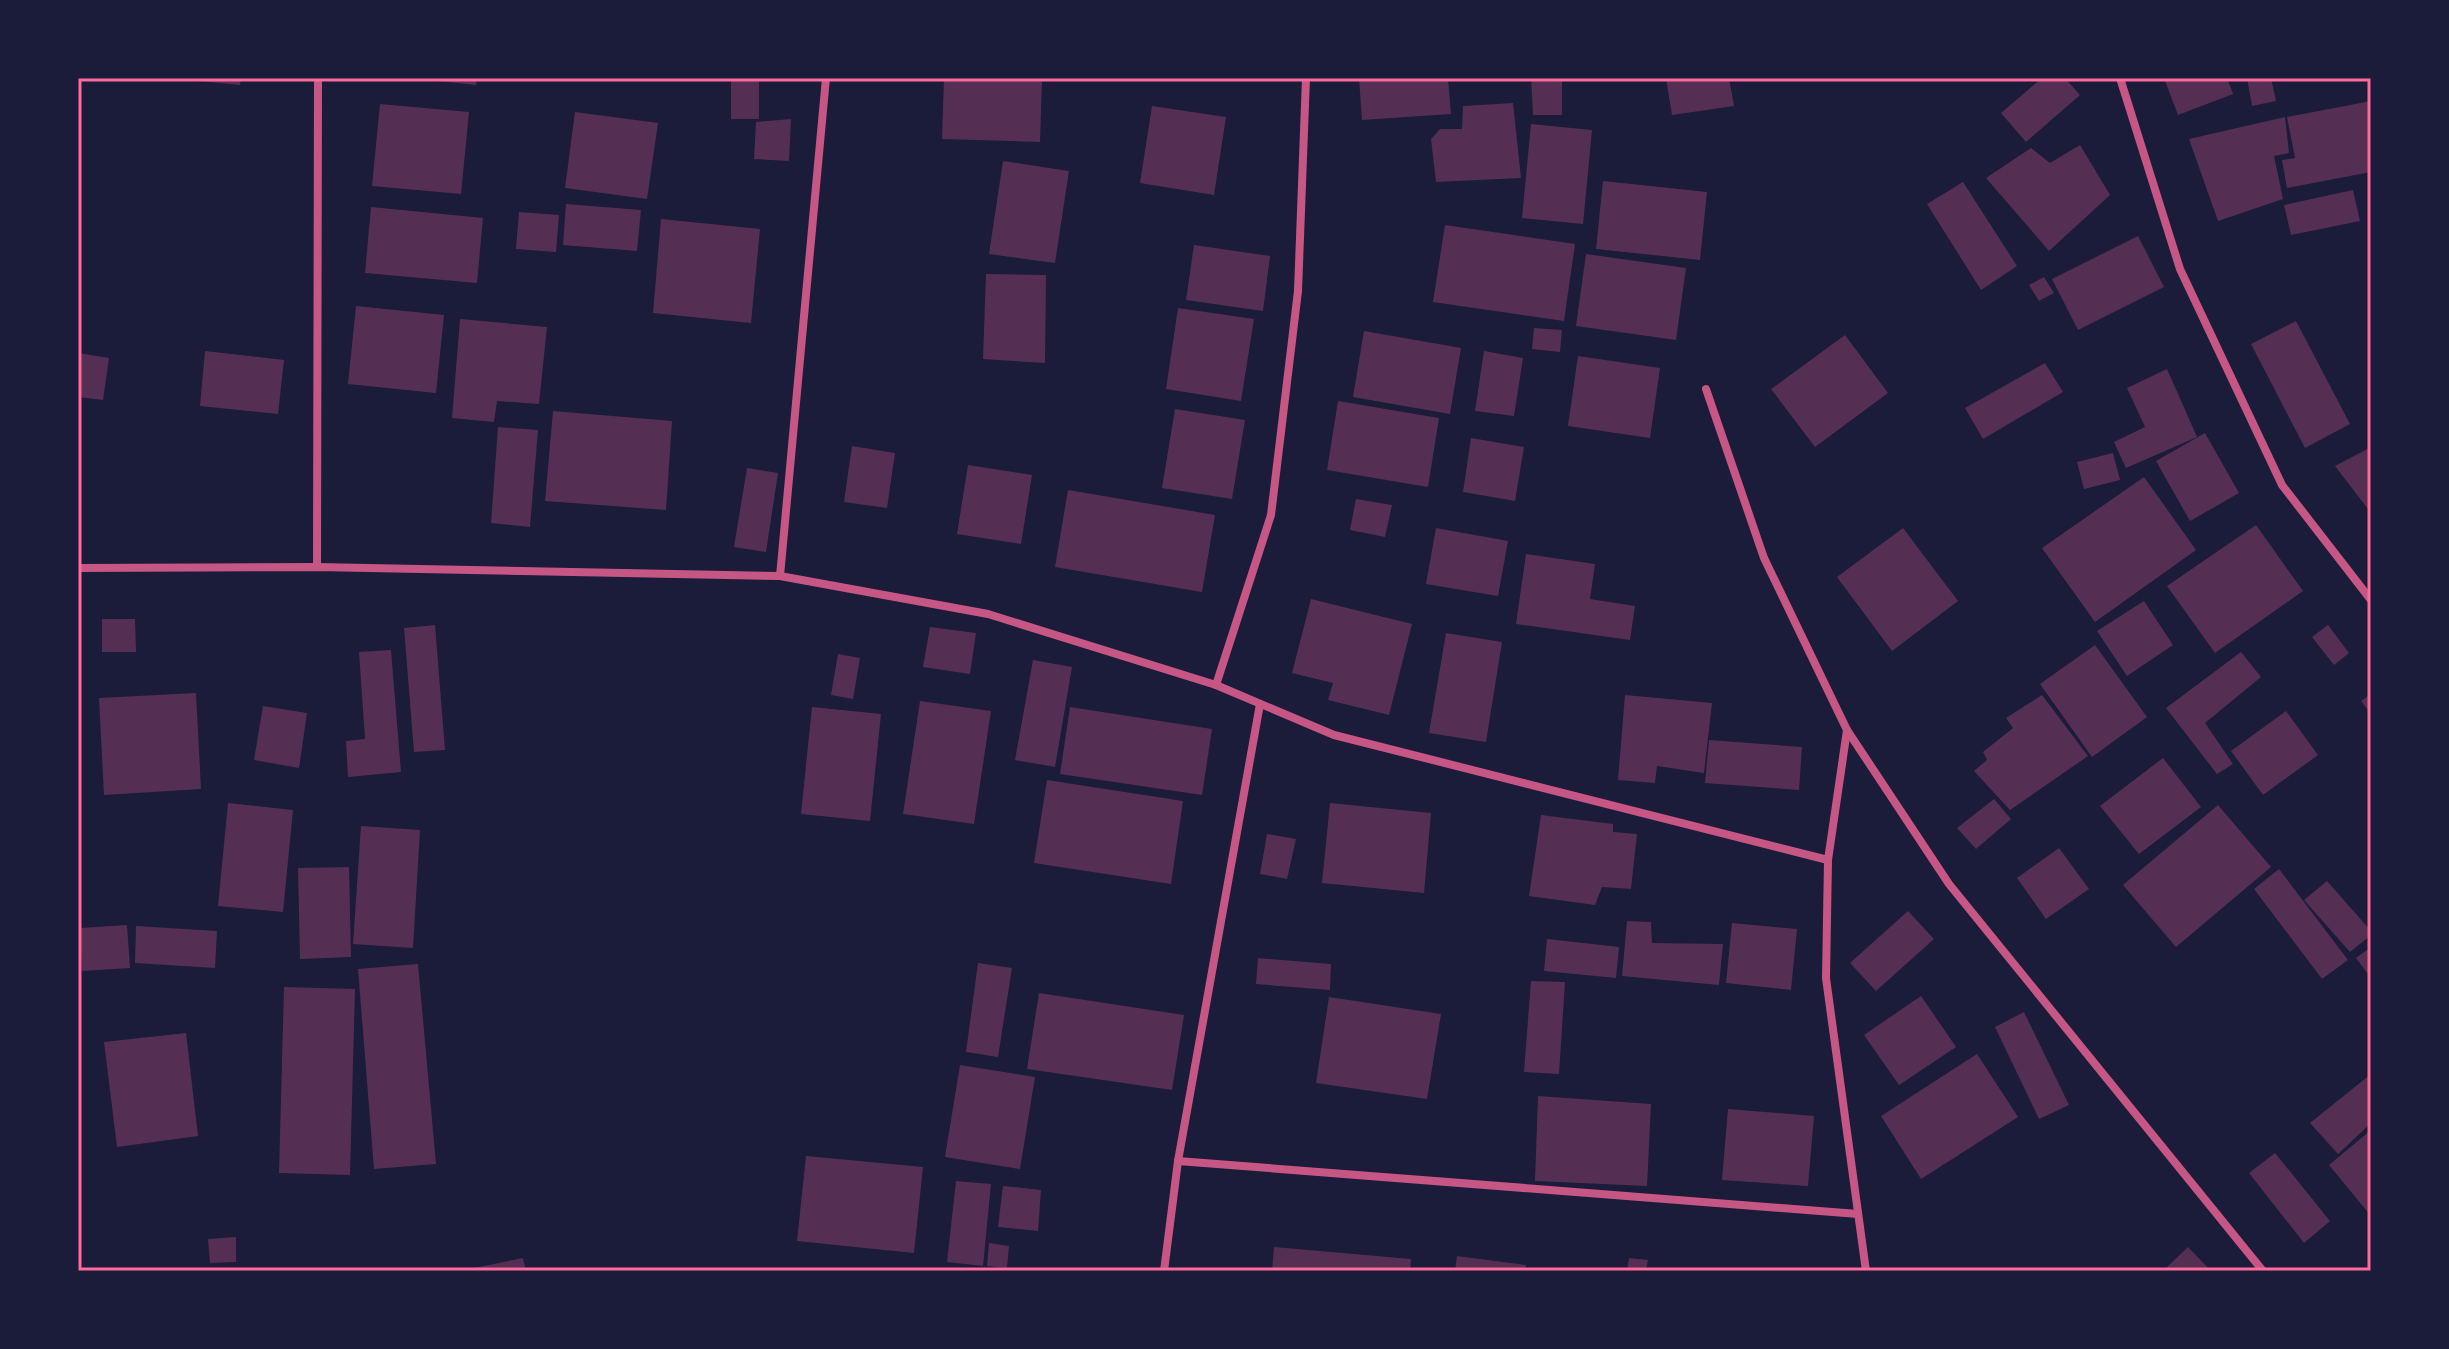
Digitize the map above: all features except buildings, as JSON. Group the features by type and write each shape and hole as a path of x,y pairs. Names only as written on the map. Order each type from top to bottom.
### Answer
{"street":[{"path":"317,567 318,78"},
{"path":"780,576 826,78"},
{"path":"1216,685 1271,515 1298,291 1306,78"},
{"path":"2120,78 2180,269 2282,485 2371,600"},
{"path":"1706,389 1764,558 1847,730 1949,884 2263,1271"},
{"path":"78,568 317,567 780,576 988,614 1216,685 1334,735 1828,860"},
{"path":"1164,1271 1178,1161 1260,704"},
{"path":"1847,730 1828,860 1826,978 1866,1271"},
{"path":"1178,1161 1858,1214"}]}
